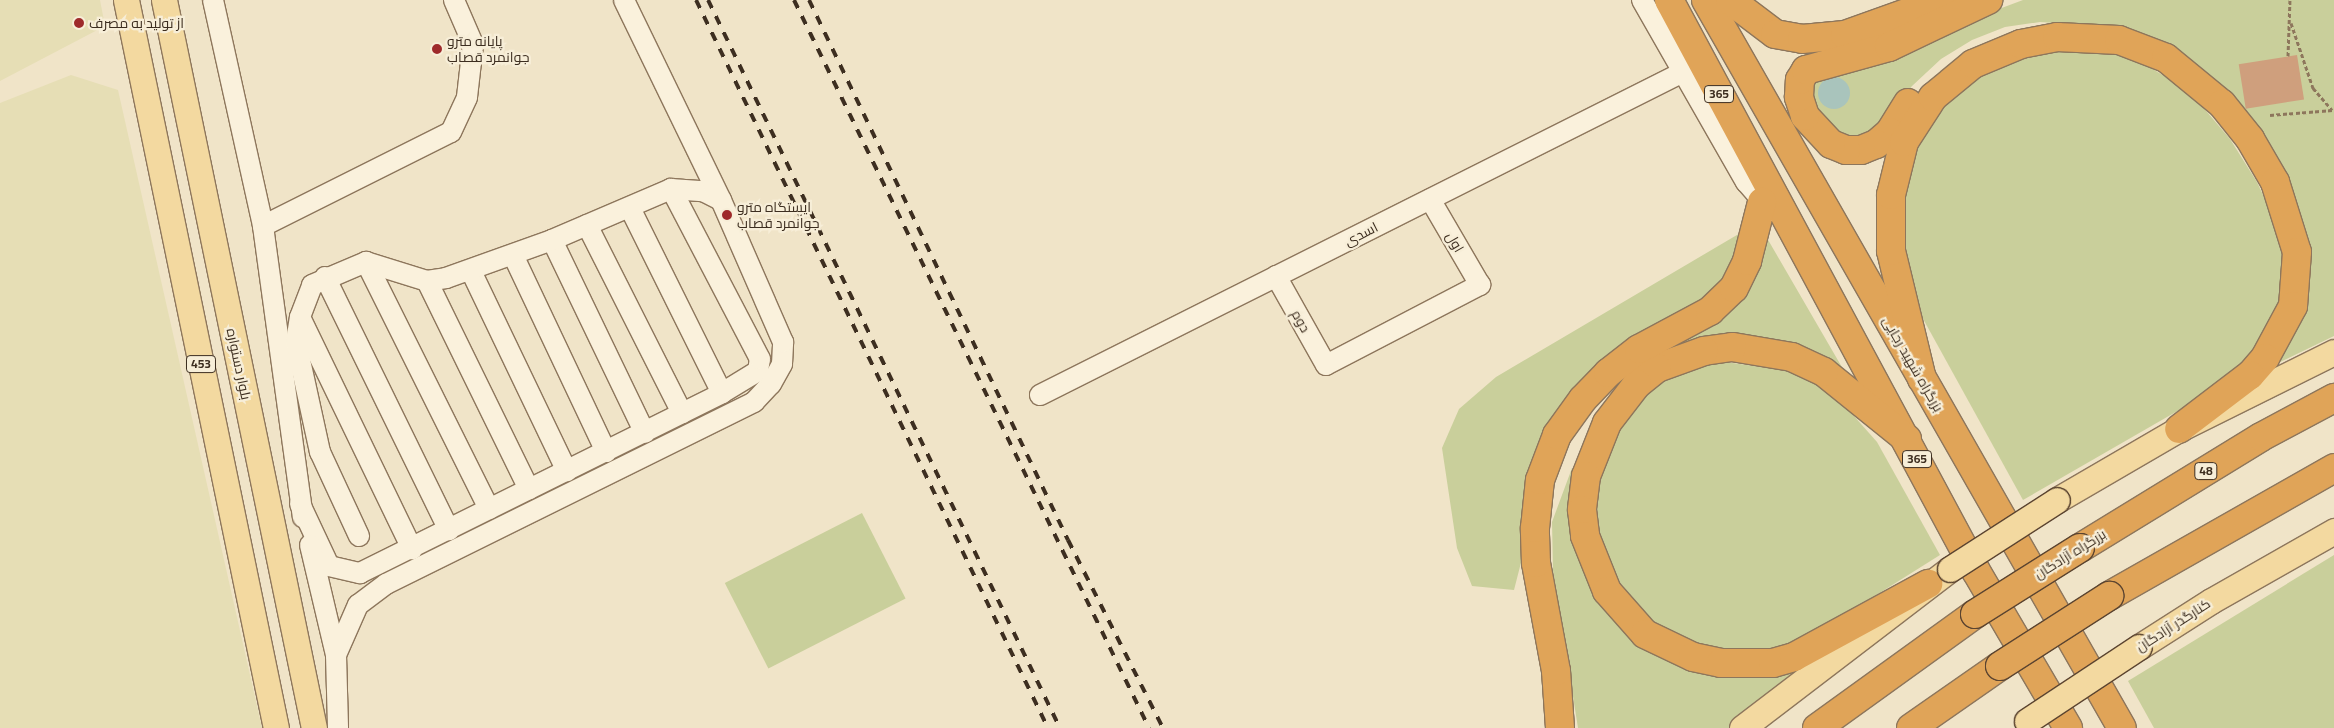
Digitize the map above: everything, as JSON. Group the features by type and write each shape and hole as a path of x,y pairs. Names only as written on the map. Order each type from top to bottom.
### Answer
{"highway":[{"name":"365","path":"1669,0 1907,439 1976,571 2068,728"},
{"name":"بزرگراه شهید رجایی","path":"1706,0 2121,724"},
{"path":"1730,0 1776,34 1802,40 1845,35 1943,0"},
{"path":"1988,0 1896,44 1806,70 1800,80 1798,97 1804,116 1830,144 1861,150 1876,144 1890,132 1930,78 1962,56 1997,40 2028,34 2119,40 2166,58 2186,71 2222,104 2250,139 2284,202 2297,252 2298,271 2292,306 2280,333 2250,375 2178,429"},
{"path":"1922,378 1891,251 1891,195 1904,142 1933,98 1973,64 2021,44 2057,37"},
{"path":"1560,728 1556,671 1536,563 1540,480 1550,453 1557,435 1583,399 1608,373 1639,349 1710,311 1734,288 1747,261 1762,202"},
{"path":"1907,439 1824,372 1792,357 1732,347 1704,351 1658,368 1637,384 1606,423 1586,476 1582,510 1585,536 1607,591 1644,634 1693,657 1721,664 1774,663 1794,657 1928,584"},
{"name":"بزرگراه آزادگان","path":"1817,728 1975,614 2261,436 2334,398"},
{"path":"1911,728 2000,666 2109,596 2334,468"}],"main road":[{"name":"453","path":"126,0 276,728"},
{"name":"بلوار دستواره","path":"164,0 314,728"},
{"path":"1742,728 1928,584 2057,500 2178,429 2334,352"},
{"name":"کنارگذر آزادگان","path":"2022,724 2211,600 2334,531"}],"street":[{"path":"213,0 263,226 300,504 336,655 338,728"},
{"path":"263,226 451,132 467,96 473,44 454,0"},
{"path":"336,655 358,605 386,584 754,402 771,384 782,364 783,342 721,200 624,0"},
{"path":"1642,0 1746,182 1762,202 1787,220"},
{"name":"اسدی","path":"1040,395 1683,72"},
{"path":"300,504 329,566 360,573 644,433 722,393 758,371 760,359 671,190"},
{"path":"359,536 320,452 296,342 300,317 312,285 325,276 366,262 427,281 471,271 552,240 671,190 703,191 721,200"},
{"name":"اول","path":"1326,365 1480,285 1430,199"},
{"path":"630,208 722,393"},
{"path":"587,225 682,413"},
{"path":"552,240 644,433"},
{"path":"512,255 606,452"},
{"path":"366,262 489,509"},
{"path":"471,271 567,471"},
{"path":"325,276 449,530"},
{"name":"دوم","path":"1276,276 1326,365"},
{"path":"427,281 529,490"},
{"path":"300,317 412,549"}],"path":[{"path":"2288,56 2291,23 2290,0"},
{"path":"2291,23 2312,88 2333,110"},
{"path":"2270,115 2333,110"}],"shaded area":[{"path":"0,0 100,0 105,26 0,81"},
{"path":"71,75 118,90 262,728 0,728 0,103"}],"green space":[{"path":"2023,0 2334,0 2334,336 2270,367 2307,275 2223,96 2068,24 2040,22 2005,27 1972,40 1941,59 1912,86 1879,129 1854,139 1840,136 1809,100 1815,78"},
{"path":"2065,47 2098,48 2130,55 2190,92 2230,139 2257,182 2277,225 2284,264 2278,312 2252,359 2207,394 2023,500 1911,297 1903,273 1901,190 1920,138 1944,105 1965,85 1996,65 2028,53"},
{"path":"1760,226 1843,369 1801,350 1715,338 1669,349 1713,322"},
{"path":"1742,232 1738,261 1721,289 1587,381 1525,547 1514,590 1472,586 1457,548 1442,448 1459,409 1496,377"},
{"path":"1725,362 1784,370 1811,379 1846,407 1877,442 1940,555 1792,648 1736,655 1704,648 1651,623 1612,572 1599,544 1594,501 1605,449 1649,390 1695,365"},
{"path":"1572,468 1573,489 1611,613 1730,674 1861,628 1730,728 1578,728 1553,571 1552,522"},
{"path":"862,513 906,599 768,668 725,583"},
{"path":"2334,555 2334,728 2154,728 2128,681"}],"water":[{"path":"1834,77 1840,78 1845,82 1849,87 1849,99 1845,104 1840,108 1834,109 1828,108 1823,104 1819,99 1818,93 1819,87 1823,82 1828,78"}],"building":[{"path":"2297,55 2304,99 2246,109 2239,64"}],"railway":[{"path":"696,0 1048,728"},
{"path":"708,0 1060,728"},
{"path":"794,0 1149,728"},
{"path":"809,0 1068,540 1163,728"}],"place":[{"name":"از تولید به مصرف","path":"79,23"},
{"name":"پایانه مترو جوانمرد قصاب","path":"437,49"},
{"name":"ایستگاه مترو جوانمرد قصاب","path":"727,215"}]}
